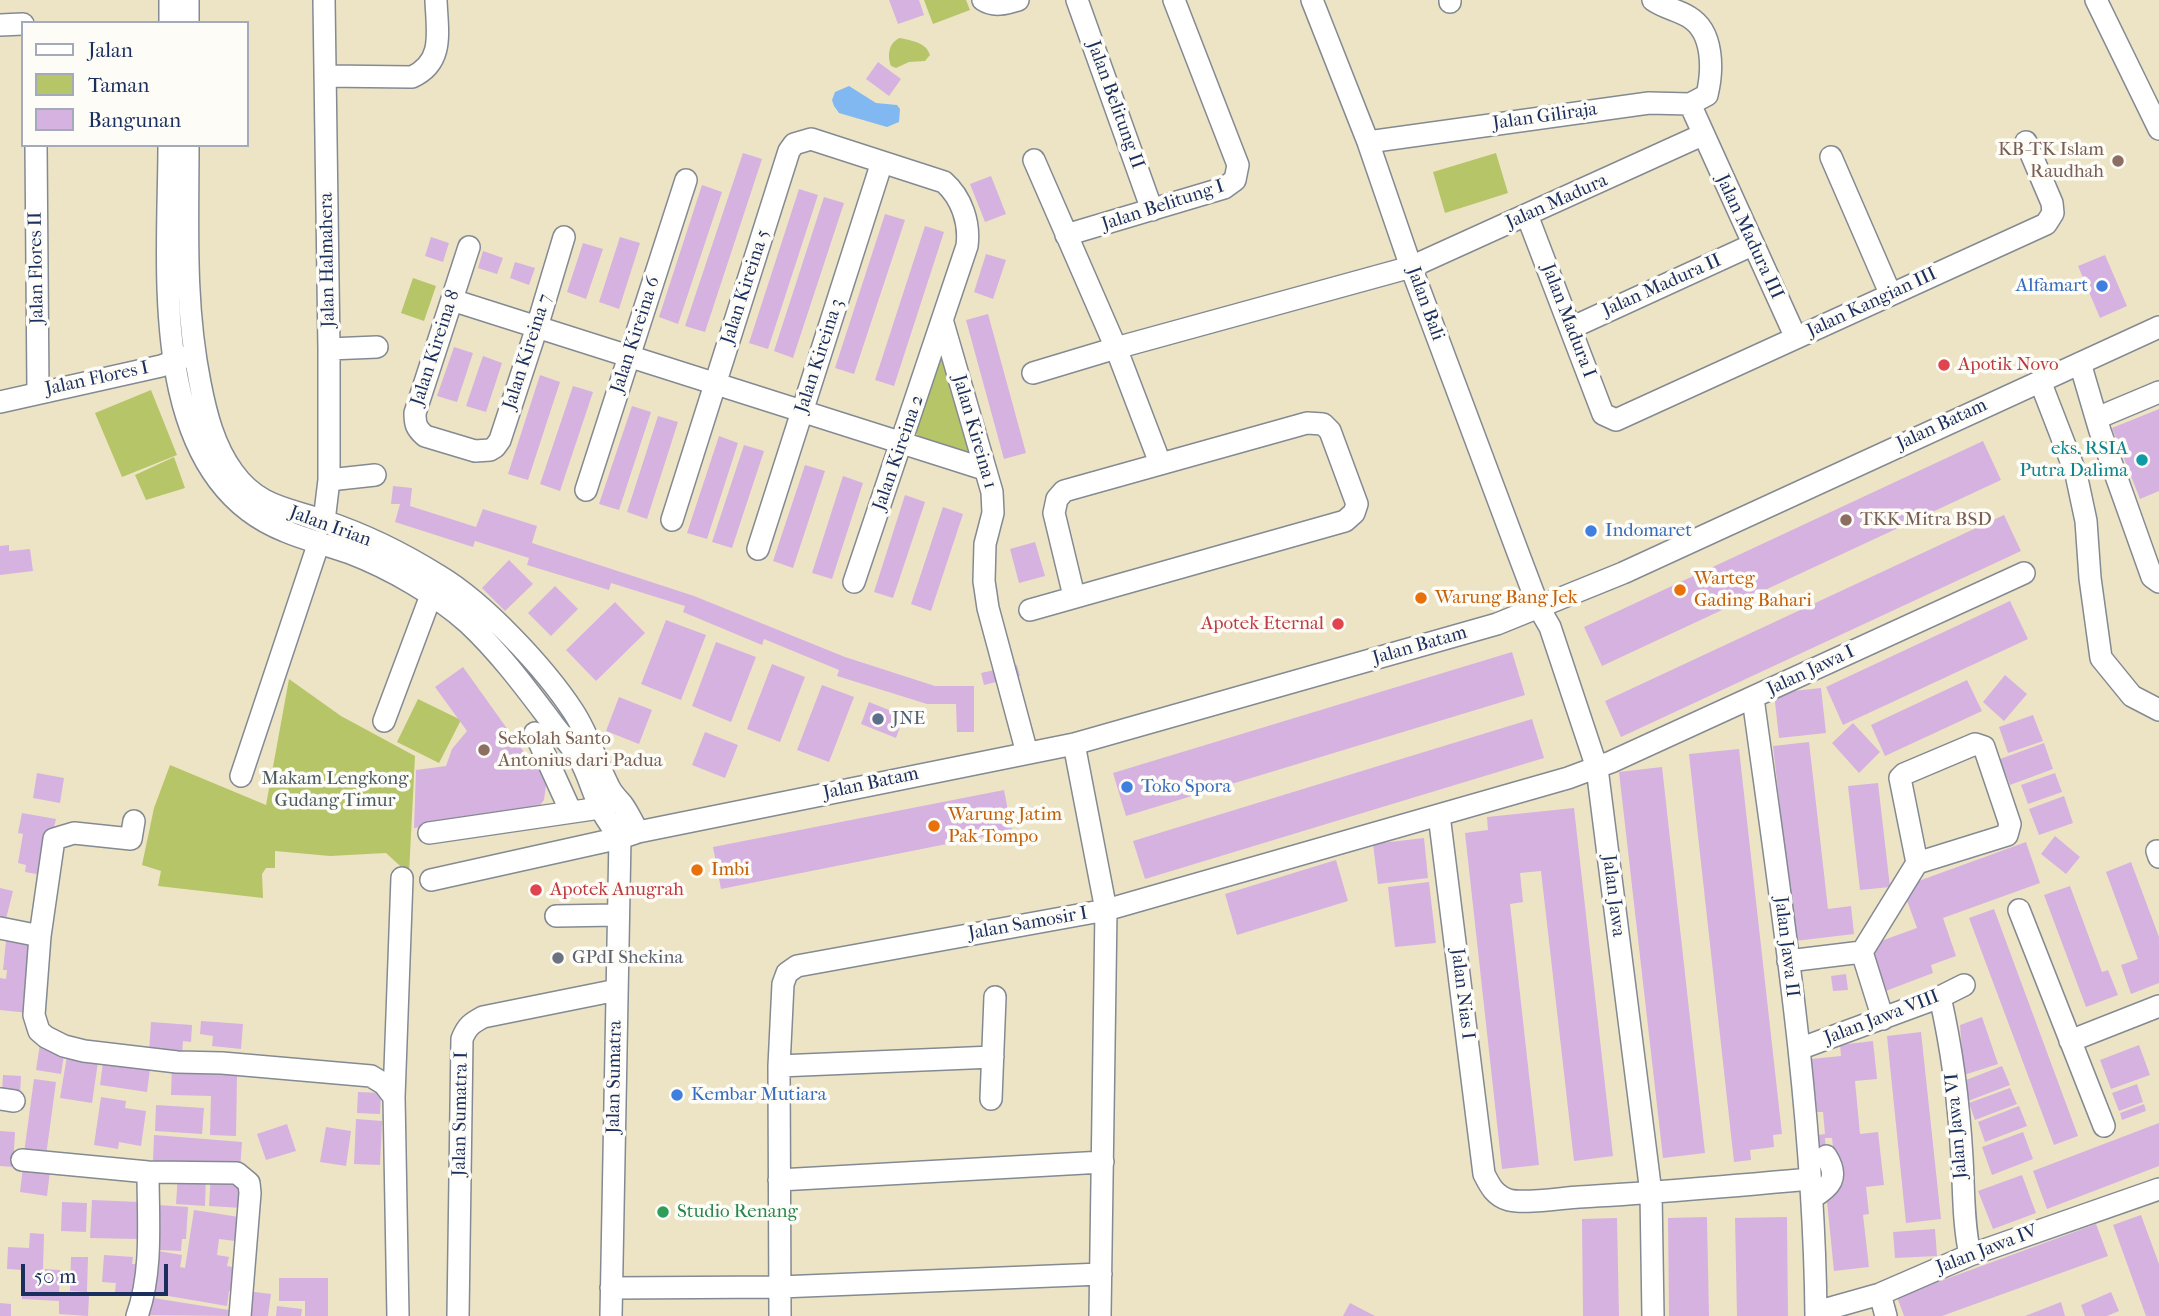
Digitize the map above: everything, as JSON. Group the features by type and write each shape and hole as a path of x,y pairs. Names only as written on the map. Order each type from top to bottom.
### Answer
{"street":[{"path":"170,0 170,21"},
{"path":"188,0 188,21"},
{"name":"Jalan Halmahera","path":"324,0 329,349 329,481 324,520"},
{"path":"325,76 412,78 425,72 435,58 437,45 436,0"},
{"path":"986,2 1004,5 1018,0"},
{"name":"Jalan Belitung II","path":"1077,0 1152,211"},
{"name":"Jalan Belitung I","path":"1066,235 1224,188 1231,185 1238,172 1238,165 1174,0"},
{"name":"Jalan Bali","path":"1312,0 1368,142 1411,267 1539,608"},
{"path":"1653,0 1691,18 1707,35 1711,78 1707,95 1690,104 1702,135"},
{"path":"2096,0 2159,129"},
{"path":"0,25 21,24"},
{"name":"Jalan Giliraja","path":"1368,142 1649,103 1690,104"},
{"name":"Jalan Madura","path":"1033,373 1411,267 1702,135"},
{"name":"Jalan Madura III","path":"1702,135 1796,338"},
{"name":"Jalan Kireina 5","path":"673,520 789,151 794,144 811,139 882,162"},
{"name":"Jalan Kangian III","path":"1616,420 2046,224 2053,213 2052,203 2026,142"},
{"name":"Jalan Flores II","path":"36,147 38,392"},
{"name":"Jalan Irian","path":"169,147 169,311 184,358"},
{"name":"Jalan Irian","path":"188,147 188,312 184,358 187,418 197,447 220,483 250,502 285,531 435,585"},
{"path":"1831,157 1890,293"},
{"path":"1034,160 1116,348 1160,463"},
{"path":"882,162 944,182 954,190 967,220 967,246 943,323"},
{"name":"Jalan Kireina 3","path":"758,549 882,162"},
{"name":"Jalan Kireina 6","path":"586,490 687,180"},
{"name":"Jalan Madura I","path":"1527,215 1603,414 1616,420"},
{"name":"Jalan Kireina 7","path":"475,451 490,450 500,440 564,237"},
{"name":"Jalan Madura II","path":"1571,328 1752,245"},
{"name":"Jalan Kireina 8","path":"469,247 415,413 415,423 425,436 475,451"},
{"path":"452,300 984,469"},
{"name":"Jalan Kireina 2","path":"854,582 943,323"},
{"name":"Jalan Kireina 1","path":"943,323 992,492 993,513 985,544 984,581 988,608 1027,753"},
{"name":"Jalan Batam","path":"431,880 629,835 1074,744 1497,624 1623,573 2159,327"},
{"path":"329,349 377,347"},
{"name":"Jalan Flores I","path":"0,401 161,366 184,358"},
{"path":"2080,363 2152,577 2159,582"},
{"path":"2040,381 2076,474 2086,520 2090,578 2101,658 2132,696 2159,710"},
{"path":"2097,418 2159,392"},
{"path":"1030,610 1345,521 1354,513 1357,504 1331,431 1315,423 1307,423 1064,491 1057,499 1054,513 1074,596"},
{"path":"329,481 375,475"},
{"name":"Jalan Irian","path":"250,502 324,520 406,558 435,585 536,665 573,712 593,747 610,789 624,806 629,835"},
{"name":"Jalan Irian","path":"242,776 319,542"},
{"name":"Jalan Jawa I","path":"1597,768 2024,573"},
{"path":"384,720 435,585"},
{"name":"Jalan Jawa","path":"1539,608 1549,627 1597,768 1651,1193 1653,1316"},
{"name":"Jalan Irian","path":"474,615 579,759 600,808 629,835"},
{"name":"Jalan Jawa II","path":"1753,698 1799,1049 1811,1189 1816,1314"},
{"path":"535,733 571,812"},
{"path":"1074,744 1106,910 1100,1316"},
{"path":"1883,1018 1862,953 1917,863 2007,835 2010,830 1984,747 1980,744 1904,774 1900,778 1917,863"},
{"name":"Jalan Samosir I","path":"780,1316 779,1066 783,984 787,973 797,966 1106,910 1597,768"},
{"path":"429,833 600,808"},
{"name":"Jalan Nias I","path":"1439,815 1484,1174 1491,1188 1511,1201 1651,1193"},
{"path":"134,821 131,839 74,833 54,839 40,936 34,1015 39,1031 64,1046 177,1062 222,1063 371,1076 384,1084 394,1097"},
{"name":"Jalan Sumatra","path":"611,1316 617,915 629,835"},
{"path":"398,1316 394,1097 402,878"},
{"path":"2019,910 2104,1126"},
{"path":"556,916 617,915"},
{"path":"0,928 40,936"},
{"path":"1788,961 1862,953"},
{"name":"Jalan Jawa VIII","path":"1799,1049 1940,998 1964,985"},
{"name":"Jalan Sumatra I","path":"458,1316 462,1039 466,1030 471,1023 483,1017 617,990"},
{"path":"991,1099 995,997"},
{"name":"Jalan Jawa VI","path":"1940,998 1948,1032 1962,1156 1965,1228 1970,1255"},
{"path":"2070,1041 2159,1006"},
{"path":"779,1066 993,1057"},
{"path":"1651,1193 1828,1189 1832,1180 1832,1165 1826,1156"},
{"path":"22,1160 148,1172 229,1172 244,1177 249,1183 250,1193 240,1316"},
{"path":"779,1180 1103,1163"},
{"path":"137,1316 142,1303 148,1249 148,1172"},
{"name":"Jalan Jawa IV","path":"1816,1314 1880,1294 1970,1255 2157,1195"},
{"path":"611,1289 780,1287 1101,1274"},
{"path":"1880,1294 1886,1316"}],"green space":[{"path":"924,0 966,0 970,10 933,24"},
{"path":"900,38 922,45 930,55 925,61 909,62 896,68 891,66 890,49"},
{"path":"1496,153 1508,193 1445,213 1433,172"},
{"path":"413,278 436,286 424,321 401,313"},
{"path":"940,350 968,451 963,452 919,438 915,431"},
{"path":"151,390 177,455 122,477 95,413"},
{"path":"174,457 185,488 146,500 135,475"},
{"name":"Makam Lengkong Gudang Timur","path":"289,679 341,716 415,756 409,874 386,853 330,856 275,851 275,868 266,868 262,874 263,898 158,886 161,871 142,865 154,808 170,765 266,805"},
{"path":"418,699 461,720 439,763 397,742"}],"water":[{"path":"849,86 876,103 897,105 900,109 899,122 887,127 839,113 832,100 835,92"}],"building":[{"path":"889,0 919,0 924,15 898,24"},
{"path":"878,62 901,79 889,96 866,79"},
{"path":"743,153 762,159 705,332 685,326"},
{"path":"991,176 1006,214 985,222 970,184"},
{"path":"702,185 722,192 678,324 659,317"},
{"path":"799,189 818,195 768,349 749,343"},
{"path":"824,197 844,203 793,358 774,351"},
{"path":"885,214 905,220 854,374 835,368"},
{"path":"925,226 944,232 894,386 875,380"},
{"path":"431,237 449,243 443,262 425,256"},
{"path":"620,237 640,243 619,309 599,302"},
{"path":"583,243 603,249 586,299 567,292"},
{"path":"483,251 503,258 497,274 478,268"},
{"path":"986,254 1006,260 993,299 974,292"},
{"name":"Alfamart","path":"2105,255 2127,306 2100,318 2078,266"},
{"path":"515,262 535,268 529,285 510,278"},
{"path":"988,314 1026,453 1004,459 966,320"},
{"path":"454,347 473,353 457,402 437,396"},
{"path":"483,356 502,363 486,412 466,406"},
{"path":"540,375 560,382 528,480 508,474"},
{"path":"573,386 593,392 560,491 540,484"},
{"path":"632,406 651,412 619,510 599,504"},
{"name":"eks. RSIA Putra Dalima","path":"2159,409 2159,491 2140,499 2112,428"},
{"path":"658,416 678,422 647,519 627,512"},
{"path":"719,436 738,443 707,539 687,533"},
{"path":"1983,441 2001,480 1602,666 1584,627"},
{"path":"744,445 764,451 732,548 712,542"},
{"path":"805,465 825,471 793,568 773,561"},
{"path":"843,476 863,483 832,579 812,573"},
{"path":"393,486 412,488 410,506 476,527 483,509 537,526 532,543 694,596 845,657 935,686 974,686 974,732 957,732 956,704 927,704 837,676 839,670 764,639 762,645 683,612 685,606 611,583 609,590 527,565 529,558 475,541 473,547 395,522 400,504 391,504"},
{"path":"905,495 925,502 893,598 874,592"},
{"path":"943,507 963,514 931,611 911,604"},
{"path":"2004,515 2021,551 1621,737 1605,701"},
{"path":"1035,542 1045,576 1019,583 1010,549"},
{"path":"9,545 9,551 30,549 33,571 0,575 0,546"},
{"path":"509,560 533,584 505,611 482,588"},
{"path":"555,586 578,609 551,636 528,613"},
{"path":"2010,601 2028,639 1843,725 1826,687"},
{"path":"615,602 645,633 596,681 566,650"},
{"path":"666,620 706,635 681,700 641,684"},
{"path":"716,642 756,657 731,722 692,706"},
{"path":"1512,652 1525,695 1126,816 1113,773"},
{"path":"772,664 805,677 780,742 747,729"},
{"path":"1017,665 1020,676 984,685 981,673"},
{"path":"463,667 526,755 541,765 547,777 544,800 536,810 414,828 416,770 446,766 452,749 467,731 435,687"},
{"path":"2005,675 2027,694 2004,721 1983,702"},
{"path":"1967,680 1982,711 1885,756 1871,725"},
{"path":"822,685 854,697 829,762 797,750"},
{"path":"1821,688 1826,733 1779,738 1774,693"},
{"path":"619,697 652,710 639,744 606,731"},
{"path":"869,702 904,716 896,738 861,724"},
{"path":"2033,715 2043,741 2008,753 1999,727"},
{"path":"1532,719 1544,758 1145,879 1133,841"},
{"path":"1853,723 1880,752 1859,773 1832,743"},
{"path":"705,732 738,745 725,778 692,765"},
{"path":"1809,742 1828,909 1851,906 1854,934 1795,941 1773,746"},
{"path":"2044,743 2053,769 2010,785 2000,759"},
{"path":"1739,749 1782,1134 1773,1135 1774,1147 1750,1150 1751,1160 1734,1162 1689,754"},
{"path":"1662,767 1705,1153 1663,1158 1619,772"},
{"path":"37,773 64,778 60,803 33,798"},
{"path":"2055,773 2062,792 2028,804 2021,785"},
{"path":"1878,783 1890,887 1860,890 1848,786"},
{"path":"1004,790 1012,831 721,889 713,847"},
{"path":"2064,796 2073,823 2039,835 2029,809"},
{"path":"1574,808 1613,1156 1574,1161 1541,871 1520,873 1523,902 1510,904 1539,1165 1502,1169 1465,833 1488,830 1487,817"},
{"path":"22,813 56,819 42,875 25,872 26,865 18,863 23,834 18,833"},
{"path":"2055,836 2080,857 2066,874 2041,854"},
{"path":"1424,838 1428,878 1378,884 1373,844"},
{"path":"2026,842 2040,883 1943,918 1956,956 1931,965 1933,973 1883,992 1867,946 1917,928 1902,887"},
{"path":"1336,860 1348,901 1237,935 1225,894"},
{"path":"2131,862 2159,937 2159,983 2131,994 2121,965 2138,959 2106,872"},
{"path":"1429,882 1436,943 1395,947 1388,887"},
{"path":"2070,886 2102,972 2108,970 2118,995 2086,1007 2044,895"},
{"path":"0,888 13,891 5,923 0,922"},
{"path":"1994,909 2078,1136 2054,1145 1969,918"},
{"path":"6,941 36,944 29,1013 0,1010 0,978 6,979 7,970 3,970"},
{"path":"1846,974 1848,990 1833,991 1831,976"},
{"path":"1982,1017 1998,1064 1964,1075 1960,1025"},
{"path":"201,1021 243,1024 241,1049 212,1046 213,1036 200,1034"},
{"path":"151,1022 192,1025 191,1042 183,1041 182,1054 149,1052"},
{"path":"1921,1032 1941,1219 1906,1223 1887,1036"},
{"path":"1873,1041 1877,1079 1855,1081 1860,1134 1878,1132 1884,1185 1866,1187 1869,1214 1863,1215 1869,1267 1834,1271 1826,1192 1838,1190 1832,1138 1825,1138 1826,1149 1811,1150 1809,1136 1825,1134 1823,1112 1817,1112 1811,1059 1841,1056 1840,1045"},
{"path":"40,1044 65,1048 61,1074 36,1070"},
{"path":"2139,1045 2150,1075 2111,1089 2100,1060"},
{"path":"68,1050 99,1055 92,1103 60,1098"},
{"path":"104,1055 151,1062 147,1092 100,1085"},
{"path":"172,1065 219,1066 219,1075 237,1075 236,1136 210,1135 211,1096 171,1095"},
{"path":"2002,1066 2010,1085 1968,1101 1961,1082"},
{"path":"3,1075 21,1076 20,1095 2,1094"},
{"path":"34,1079 56,1082 46,1156 24,1153"},
{"path":"2137,1084 2143,1102 2119,1111 2112,1093"},
{"path":"2010,1088 2017,1104 1975,1120 1969,1103"},
{"path":"358,1092 381,1093 380,1114 357,1113"},
{"path":"101,1097 126,1101 125,1108 146,1111 141,1146 119,1142 118,1149 94,1145"},
{"path":"2144,1104 2146,1111 2122,1120 2120,1113"},
{"path":"156,1105 204,1108 202,1134 155,1131"},
{"path":"2019,1106 2027,1126 1985,1142 1978,1122"},
{"path":"356,1119 382,1121 380,1165 354,1164"},
{"path":"2159,1123 2159,1166 2047,1209 2033,1171"},
{"path":"287,1124 296,1151 266,1160 257,1134"},
{"path":"326,1127 351,1131 346,1166 320,1162"},
{"path":"0,1131 15,1132 13,1167 0,1166"},
{"path":"2023,1132 2033,1159 1992,1175 1982,1147"},
{"path":"154,1135 242,1142 240,1170 153,1161"},
{"path":"23,1167 50,1171 47,1196 20,1192"},
{"path":"178,1174 206,1176 205,1206 176,1204"},
{"path":"211,1174 244,1180 242,1208 209,1206"},
{"path":"2022,1175 2036,1213 1993,1229 1978,1191"},
{"path":"92,1200 140,1202 139,1239 90,1238"},
{"path":"62,1202 87,1203 86,1232 61,1231"},
{"path":"158,1205 188,1207 186,1239 182,1239 181,1251 159,1250 160,1238 156,1238"},
{"path":"194,1210 239,1217 235,1241 219,1239 217,1255 229,1257 227,1266 238,1268 234,1291 229,1291 227,1306 151,1293 158,1251 182,1255 180,1267 185,1268"},
{"path":"2141,1215 2159,1264 2159,1316 2146,1316 2113,1225"},
{"path":"1707,1217 1709,1316 1669,1316 1668,1218"},
{"path":"1787,1217 1788,1316 1737,1316 1735,1218"},
{"path":"1617,1218 1619,1316 1583,1316 1582,1219"},
{"path":"2096,1224 2108,1256 1942,1316 1904,1316 1897,1297"},
{"path":"1935,1229 1937,1256 1895,1258 1893,1232"},
{"path":"30,1233 44,1234 43,1269 60,1270 59,1294 89,1295 88,1316 59,1314 59,1301 22,1299 23,1270 7,1269 8,1247 29,1248"},
{"path":"104,1255 133,1257 132,1264 142,1264 140,1294 115,1292 116,1283 102,1282"},
{"path":"71,1257 88,1257 87,1292 70,1291"},
{"path":"279,1278 328,1278 328,1316 305,1316 305,1301 279,1301"},
{"path":"247,1291 271,1294 268,1316 244,1316"},
{"path":"2111,1292 2119,1311 2107,1316 2085,1316 2081,1305"},
{"path":"147,1297 235,1311 235,1316 144,1315"},
{"path":"2061,1302 2065,1316 2025,1316"},
{"path":"0,1303 11,1304 11,1316 0,1316"},
{"path":"1350,1303 1375,1316 1343,1316"},
{"path":"277,1306 302,1309 301,1316 276,1316"}],"place":[{"name":"KB-TK Islam Raudhah","path":"2118,161"},
{"name":"Alfamart","path":"2102,286"},
{"name":"Apotik Novo","path":"1944,365"},
{"name":"eks. RSIA Putra Dalima","path":"2142,460"},
{"name":"TKK Mitra BSD","path":"1846,520"},
{"name":"Indomaret","path":"1591,531"},
{"name":"Warteg Gading Bahari","path":"1680,590"},
{"name":"Warung Bang Jek","path":"1421,598"},
{"name":"Apotek Eternal","path":"1338,624"},
{"name":"JNE","path":"878,719"},
{"name":"Sekolah Santo Antonius dari Padua","path":"484,750"},
{"name":"Toko Spora","path":"1127,787"},
{"name":"Warung Jatim Pak Tompo","path":"934,826"},
{"name":"Imbi","path":"697,870"},
{"name":"Apotek Anugrah","path":"536,890"},
{"name":"GPdI Shekina","path":"558,958"},
{"name":"Kembar Mutiara","path":"677,1095"},
{"name":"Studio Renang","path":"663,1212"}]}
